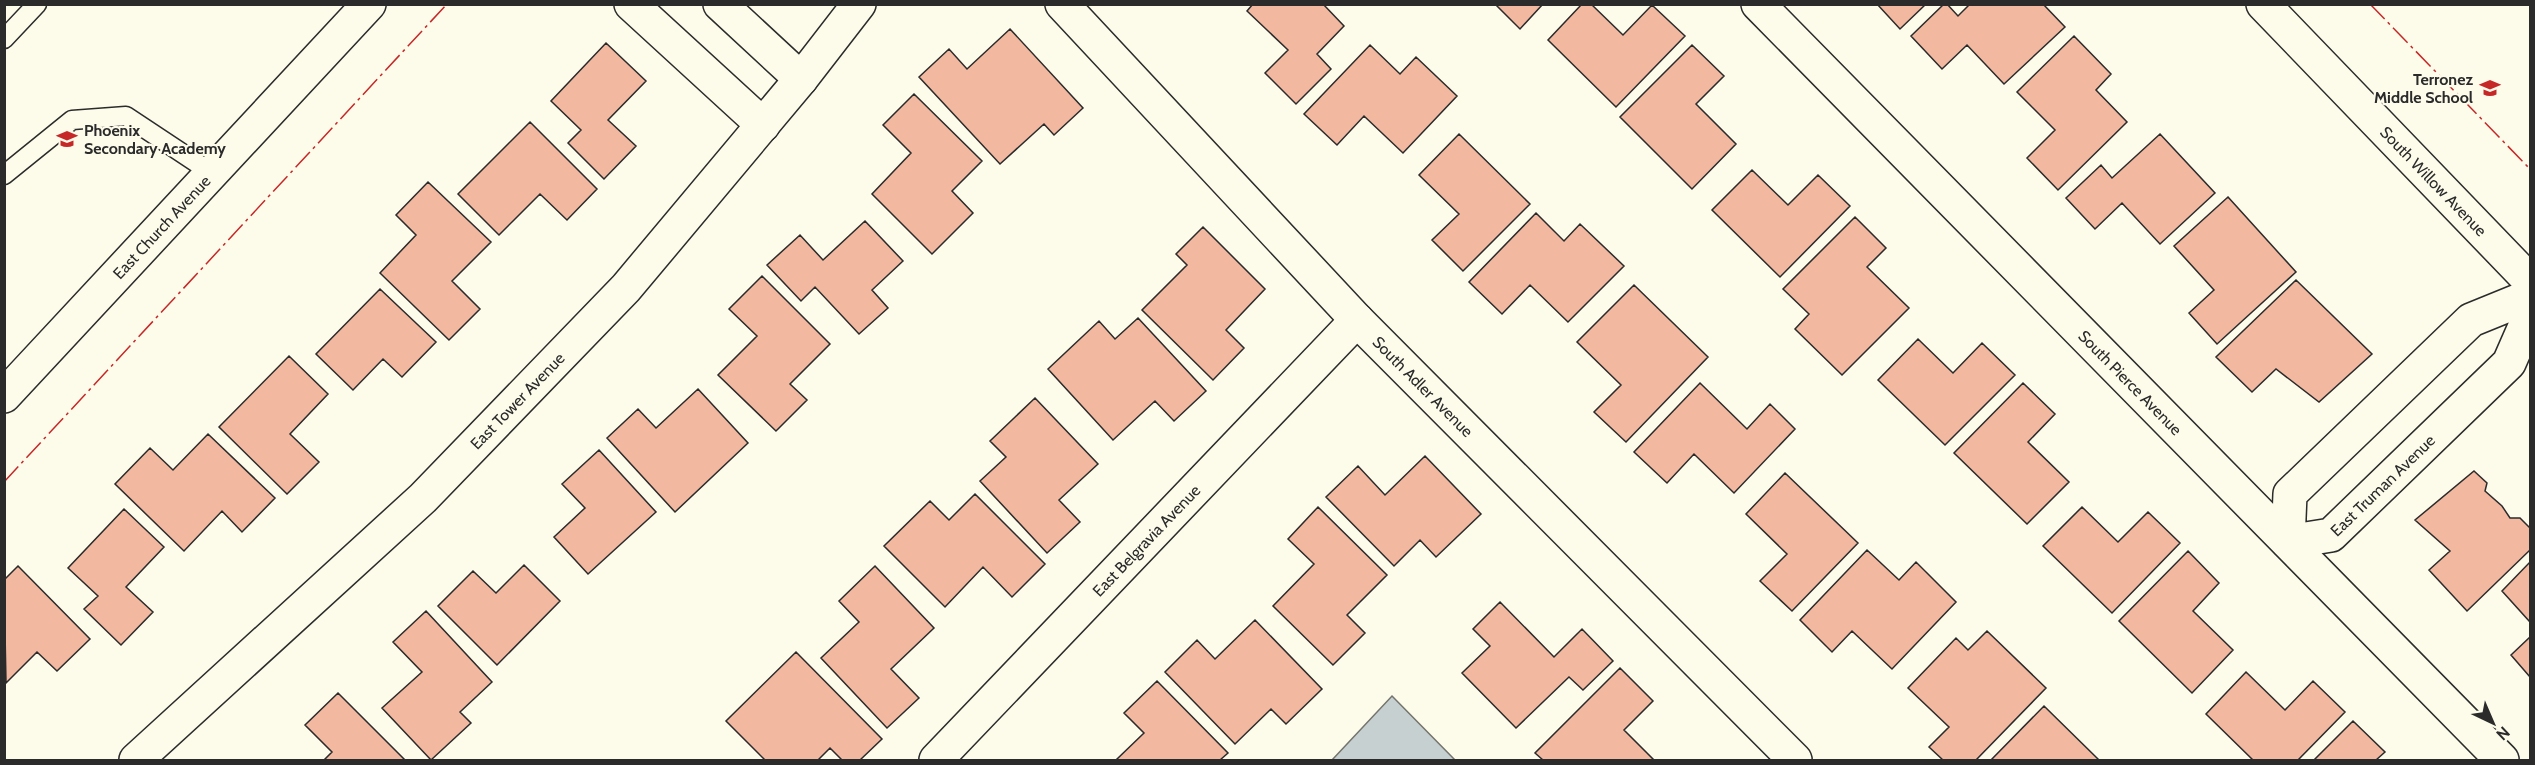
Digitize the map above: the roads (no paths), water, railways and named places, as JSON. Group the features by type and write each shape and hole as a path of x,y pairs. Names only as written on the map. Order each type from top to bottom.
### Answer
{"street":[{"name":"East Church Avenue","path":"4,396 369,4"},
{"path":"631,4 763,125"},
{"path":"720,4 801,79"},
{"name":"East Tower Avenue","path":"136,760 423,498 626,288 801,79 859,4"},
{"name":"South Adler Avenue","path":"1062,4 1357,320 1795,760"},
{"name":"South Pierce Avenue","path":"1758,4 2502,760"},
{"name":"South Willow Avenue","path":"2263,4 2530,281"},
{"path":"2288,542 2290,494 2471,320 2530,296"},
{"name":"East Truman Avenue","path":"2288,542 2331,535 2509,363 2530,315"},
{"name":"East Belgravia Avenue","path":"936,760 1357,320"}],"lane":[{"path":"4,39 37,4"},
{"path":"4,175 72,120 126,116 212,173"}],"place":[{"name":"Terronez Middle School","path":"2490,88"},
{"name":"Phoenix Secondary Academy","path":"67,139"}]}
